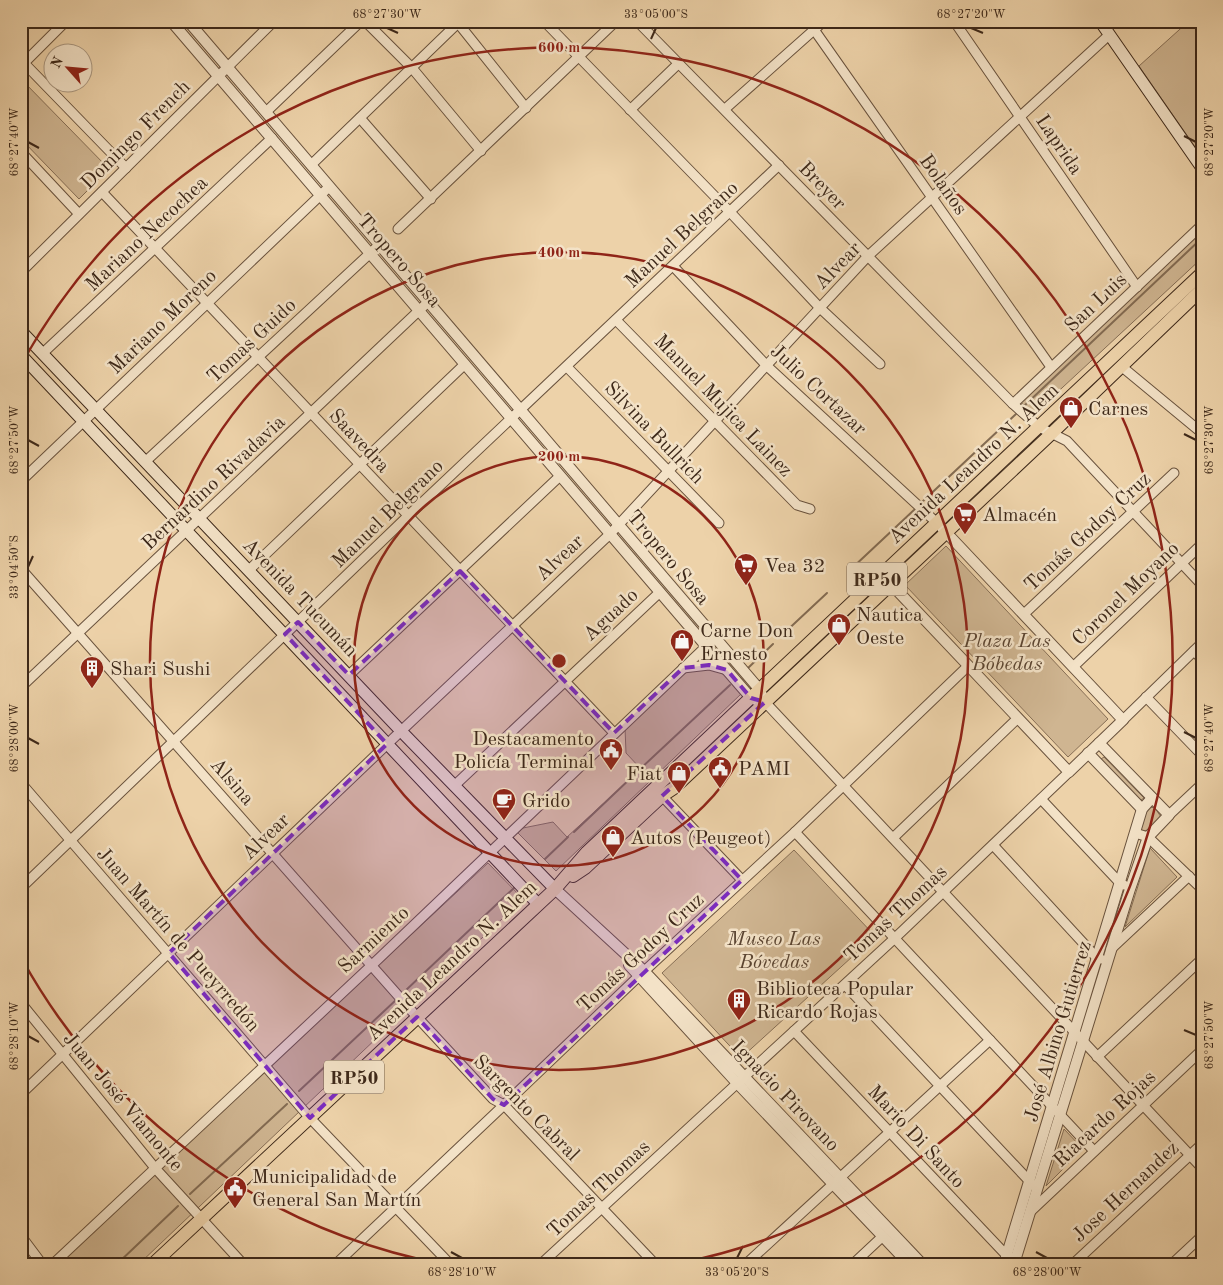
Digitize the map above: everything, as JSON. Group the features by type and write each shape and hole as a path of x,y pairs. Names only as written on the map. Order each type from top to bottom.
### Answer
{"main road":[{"path":"1100,21 1202,168"},
{"name":"Avenida Leandro N. Alem","path":"555,889 587,852 1202,273"},
{"name":"Avenida Leandro N. Alem","path":"153,1264 538,904 555,889 585,868 662,796 674,788 1051,434 1202,289"},
{"name":"Avenida Tucumán","path":"21,331 44,353 401,731 555,889"},
{"name":"Avenida Tucumán","path":"21,355 538,904"}],"street":[{"path":"66,21 23,64 126,168"},
{"name":"Tropero Sosa","path":"171,21 706,646 727,670 765,702"},
{"name":"Tropero Sosa","path":"188,21 520,411 619,524 715,638 755,694"},
{"path":"266,112 361,21"},
{"path":"365,21 412,68 481,151"},
{"path":"544,21 730,212 820,308 880,364"},
{"path":"398,229 616,21"},
{"name":"Breyer","path":"637,21 1013,404 1039,427 1067,441 1202,585"},
{"name":"Bolaños","path":"808,21 1051,367"},
{"path":"725,110 824,21"},
{"name":"Laprida","path":"954,21 1137,286"},
{"name":"Domingo French","path":"21,272 273,22"},
{"path":"311,165 460,22 526,108"},
{"name":"Alvear","path":"21,1094 610,534 868,256 1109,35"},
{"path":"630,110 679,63"},
{"path":"360,118 431,199"},
{"name":"Mariano Necochea","path":"44,353 272,138"},
{"path":"21,152 79,214"},
{"name":"Manuel Belgrano","path":"21,888 408,516 779,165"},
{"name":"Mariano Moreno","path":"21,481 206,302 329,187"},
{"name":"Saavedra","path":"102,192 614,733"},
{"name":"San Luis","path":"1013,404 1202,225"},
{"name":"Tomas Guido","path":"146,461 379,245"},
{"name":"Julio Cortazar","path":"672,266 767,366 947,532 1123,720"},
{"name":"Bernardino Rivadavia","path":"21,687 428,302"},
{"name":"Manuel Mujica Lainez","path":"616,320 797,505 810,509"},
{"path":"249,570 465,364"},
{"path":"1122,366 1202,433"},
{"name":"Silvina Bullrich","path":"566,367 719,523"},
{"name":"Tomás Godoy Cruz","path":"1024,614 1174,473"},
{"path":"349,675 560,476"},
{"name":"Coronel Moyano","path":"1074,668 1202,544"},
{"name":"Alsina","path":"21,569 418,1017"},
{"path":"891,584 1069,772"},
{"name":"Aguado","path":"454,786 660,592"},
{"name":"Sarmiento","path":"53,1264 372,965 715,638"},
{"name":"Tomas Thomas","path":"541,1264 944,892 1202,643"},
{"path":"1194,651 1202,660"},
{"path":"683,668 709,665 727,670"},
{"name":"Tomás Godoy Cruz","path":"336,1264 641,973 795,832 968,666"},
{"path":"1146,697 1202,755"},
{"path":"765,702 1202,1168"},
{"path":"893,838 1018,718"},
{"path":"1099,743 1169,815"},
{"path":"1088,754 1142,809 1152,798"},
{"name":"Juan Martín de Pueyrredón","path":"21,783 169,952 310,1118 450,1264"},
{"path":"1148,837 1202,784"},
{"path":"662,796 742,880"},
{"path":"1041,799 1120,883 1130,889"},
{"name":"José Albino Gutierrez","path":"1011,1262 1030,1212 1083,1041 1120,883 1142,809"},
{"path":"795,832 1094,1151"},
{"path":"1135,832 1148,837 1202,889"},
{"name":"José Albino Gutierrez","path":"1011,1262 1029,1182 1075,1032 1102,960 1111,949 1148,837"},
{"path":"993,845 1102,960"},
{"path":"1111,949 1190,876"},
{"name":"Ignacio Pirovano","path":"555,889 601,932 836,1180 922,1264"},
{"path":"1097,1057 1202,959"},
{"path":"845,985 1037,1189"},
{"name":"Juan José Viamonte","path":"21,1003 155,1168 243,1264"},
{"name":"Sargento Cabral","path":"418,1017 493,1099 504,1105 655,1264"},
{"name":"Mario Di Santo","path":"794,1031 1011,1262"},
{"path":"746,1264 990,1040"},
{"name":"Riacardo Rojas","path":"1030,1212 1202,1050"},
{"name":"Jose Hernandez","path":"1073,1264 1202,1144"},
{"name":"Ignacio Pirovano","path":"836,1180 909,1264"},
{"path":"21,1236 42,1264"},
{"path":"853,1264 883,1236"},
{"path":"1172,1264 1202,1236"}],"highlighted area":[{"path":"460,571 614,733 683,668 709,665 727,670 751,698 765,702 662,796 742,880 504,1105 493,1099 417,1017 310,1118 169,953 387,744 285,634 298,622 349,675"}],"green space":[{"path":"1189,21 1202,21 1202,157 1139,66"},
{"path":"22,80 109,169 79,199 21,139"},
{"path":"1202,228 1202,258 1035,413 1020,402"},
{"name":"Plaza Las Bóbedas","path":"946,546 1108,719 1068,757 905,585"},
{"path":"706,654 741,694 556,871 518,833 523,828 553,822 567,837 641,769 626,753 625,728"},
{"path":"1104,757 1144,798 1141,800 1101,759"},
{"path":"1150,807 1155,808 1161,817 1147,831 1143,831 1140,828 1142,817"},
{"path":"1150,848 1177,877 1125,927"},
{"name":"Museo Las Bóvedas","path":"794,850 875,936 741,1058 662,973"},
{"path":"488,863 523,899 139,1264 59,1264"},
{"path":"1064,1129 1083,1149 1046,1186"}],"waterway":[{"path":"1024,406 1202,238"},
{"path":"922,502 1016,414"},
{"path":"850,570 914,510"},
{"path":"781,636 827,593"},
{"path":"747,669 773,644"},
{"path":"639,770 730,685"},
{"path":"574,832 634,775"},
{"path":"545,859 568,837"},
{"path":"404,992 515,887"},
{"path":"299,1091 397,999"},
{"path":"190,1194 287,1104"},
{"path":"117,1264 178,1206"}],"place":[{"name":"Carnes","path":"1071,429"},
{"name":"Almacén","path":"965,535"},
{"name":"Vea 32","path":"746,586"},
{"name":"Nautica Oeste","path":"839,646"},
{"name":"Carne Don Ernesto","path":"682,662"},
{"name":"Shari Sushi","path":"92,689"},
{"name":"Destacamento Policía Terminal","path":"611,771"},
{"name":"PAMI","path":"720,789"},
{"name":"Fiat","path":"679,794"},
{"name":"Grido","path":"504,821"},
{"name":"Autos (Peugeot)","path":"613,858"},
{"name":"Biblioteca Popular Ricardo Rojas","path":"739,1021"},
{"name":"Municipalidad de General San Martín","path":"235,1209"}]}
